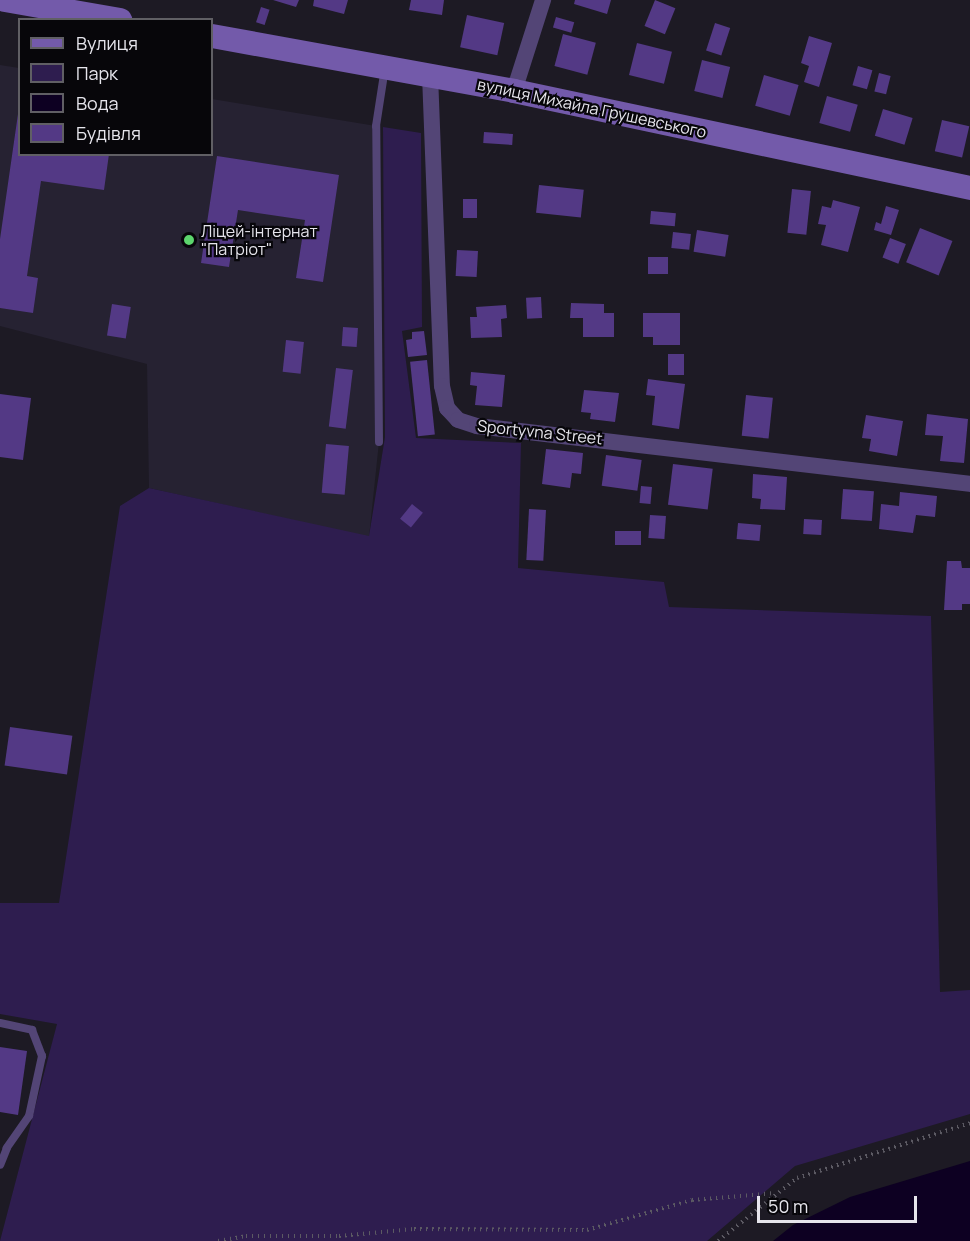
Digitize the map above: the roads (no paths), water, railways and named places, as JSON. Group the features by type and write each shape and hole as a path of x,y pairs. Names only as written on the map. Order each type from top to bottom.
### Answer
{"main road":[{"path":"5,0 108,18"},
{"name":"вулиця Михайла Грушевського","path":"213,36 514,91 970,188"}],"street":[{"path":"514,91 543,0"},
{"name":"Sportyvna Street","path":"429,75 443,399 458,420 477,426 970,484"}],"lane":[{"path":"379,442 376,126 386,68"},
{"path":"0,1023 32,1030 42,1056 29,1116 6,1148 0,1165"}],"water":[{"path":"970,1161 970,1241 773,1241 793,1225 850,1197"}],"place":[{"name":"Ліцей-інтернат \"Патріот\"","path":"189,240"}]}
